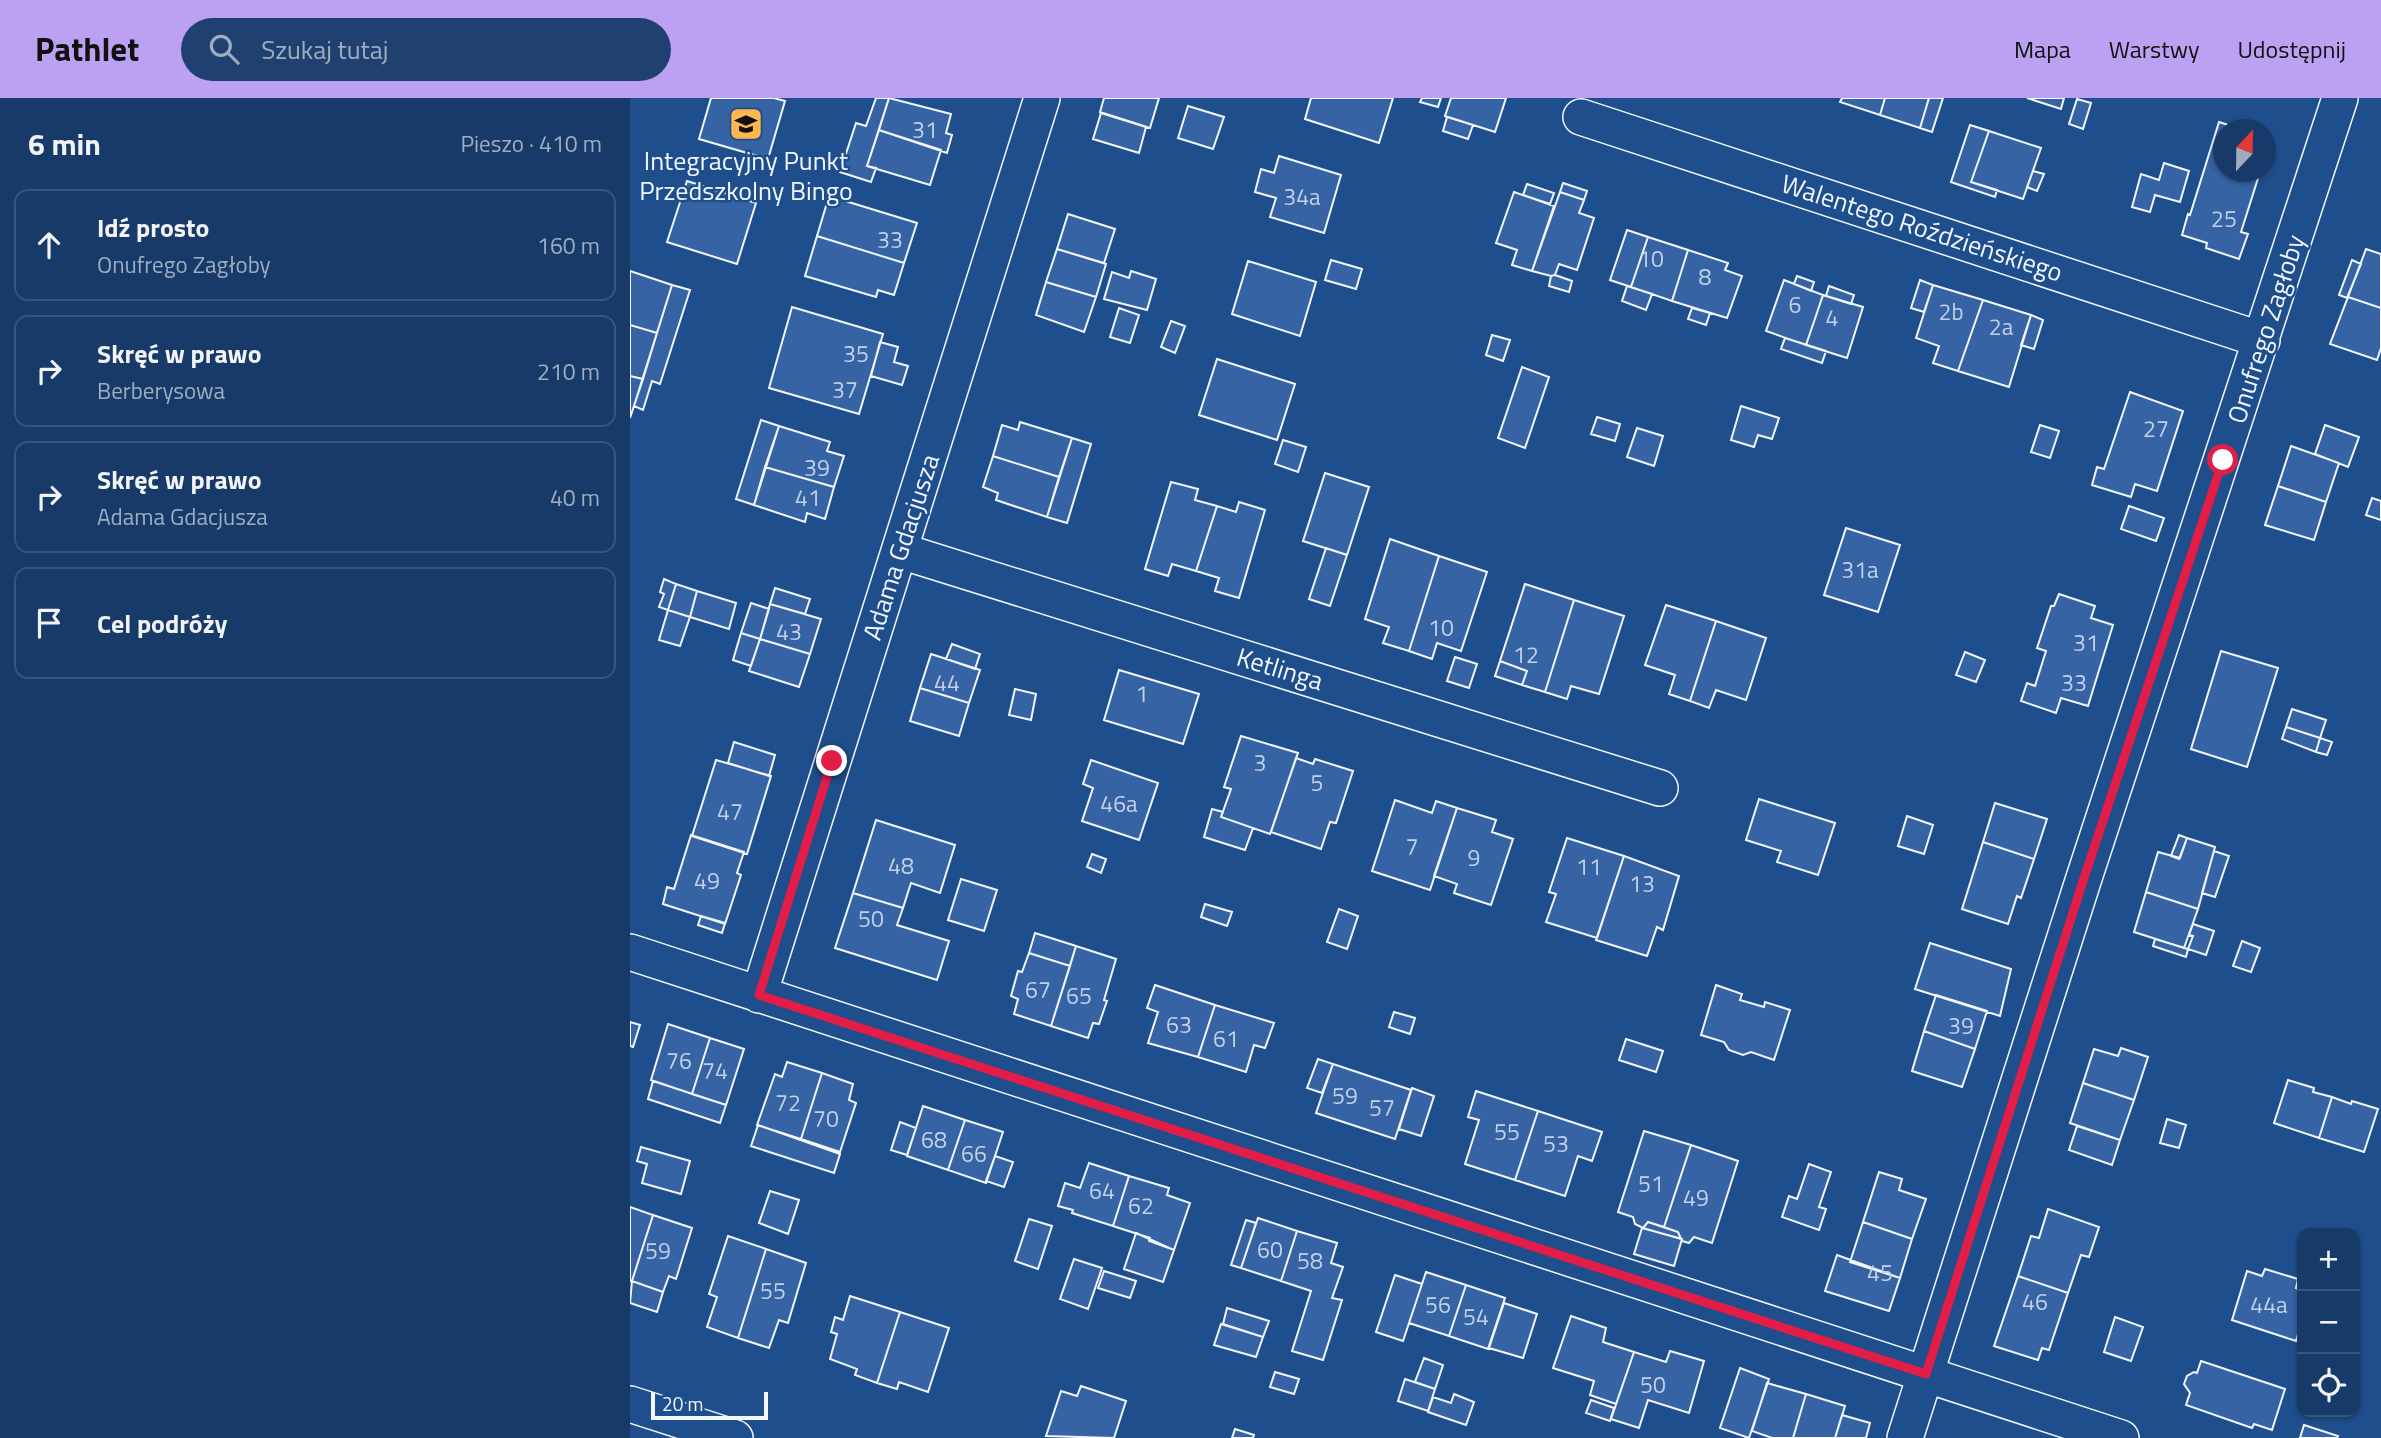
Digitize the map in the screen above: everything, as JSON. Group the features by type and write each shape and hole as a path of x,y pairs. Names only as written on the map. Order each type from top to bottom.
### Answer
{"street":[{"name":"Adama Gdacjusza","path":"759,995 1042,98"},
{"name":"Onufrego Zagłoby","path":"1905,1438 2083,881 2340,98"},
{"name":"Walentego Roździeńskiego","path":"1581,117 2262,340"},
{"name":"Ketlinga","path":"901,551 1660,788"},
{"path":"630,952 2121,1438"},
{"path":"630,1404 735,1438"}],"building":[{"path":"711,98 774,98 785,101 768,159 699,139"},
{"path":"876,98 889,98 867,166 876,168 871,182 840,172 856,123 866,126"},
{"path":"889,98 951,114 946,133 952,135 947,153 879,130"},
{"path":"1104,98 1159,98 1150,128 1100,112"},
{"path":"1311,98 1393,98 1379,143 1305,119"},
{"path":"1422,98 1441,98 1438,107 1420,102"},
{"path":"1451,98 1506,98 1495,132 1445,116"},
{"path":"1842,98 1885,98 1880,115 1840,102"},
{"path":"1885,98 1929,98 1920,128 1880,115"},
{"path":"1929,98 1943,98 1932,132 1920,128"},
{"path":"2027,98 2064,98 2061,109"},
{"path":"2077,99 2091,103 2083,129 2069,124"},
{"path":"1188,106 1224,117 1213,149 1178,138"},
{"path":"1101,113 1146,127 1139,153 1093,139"},
{"path":"1447,117 1473,125 1468,139 1443,131"},
{"path":"1970,125 1989,131 1971,182 1997,190 1995,197 1951,182"},
{"path":"879,130 941,150 930,185 867,166"},
{"path":"1989,131 2041,148 2023,199 1971,182"},
{"path":"2213,141 2213,182 2257,182 2241,232 2248,234 2239,259 2206,248 2207,243 2182,235 2188,214 2190,215"},
{"path":"1279,156 1341,175 1324,233 1270,217 1276,198 1255,192 1261,169 1274,173"},
{"path":"2164,163 2189,171 2180,202 2155,195 2150,212 2132,207 2141,174 2159,180"},
{"path":"2033,171 2044,174 2037,191 2027,187"},
{"path":"687,181 756,203 737,264 667,242"},
{"path":"1563,183 1587,191 1584,200 1560,192"},
{"path":"1527,184 1554,193 1550,204 1523,195"},
{"path":"1514,192 1554,206 1532,271 1512,265 1517,250 1496,243"},
{"path":"1560,192 1584,200 1579,213 1594,218 1577,270 1559,264 1555,275 1551,276 1532,271"},
{"path":"829,196 917,223 904,263 817,236"},
{"path":"1068,214 1115,229 1104,263 1057,249"},
{"path":"1627,230 1648,237 1631,287 1610,280"},
{"path":"817,236 904,263 894,295 878,290 876,297 805,276"},
{"path":"1648,237 1688,250 1672,301 1631,287"},
{"path":"1057,249 1106,264 1096,297 1046,282"},
{"path":"2366,249 2381,254 2381,308 2348,297"},
{"path":"1688,250 1728,263 1725,270 1742,276 1727,318 1672,301"},
{"path":"1331,260 1362,269 1356,289 1325,280"},
{"path":"2352,260 2361,264 2347,298 2339,295"},
{"path":"1248,261 1316,282 1300,336 1232,314"},
{"path":"630,271 672,285 657,333 630,325"},
{"path":"1131,271 1156,279 1147,310 1104,299 1112,272 1129,278"},
{"path":"1551,276 1572,281 1569,292 1549,286"},
{"path":"1797,276 1814,282 1811,291 1794,284"},
{"path":"1784,280 1823,295 1806,345 1766,331"},
{"path":"1920,280 1933,285 1924,312 1911,308"},
{"path":"1046,282 1096,297 1084,332 1036,315"},
{"path":"672,285 690,290 660,384 652,381 643,410 634,406"},
{"path":"1933,285 1983,300 1958,371 1933,363 1939,346 1916,338"},
{"path":"1627,286 1652,294 1646,310 1622,301"},
{"path":"1829,286 1854,295 1851,304 1826,296"},
{"path":"1823,295 1863,307 1847,358 1806,345"},
{"path":"2348,297 2381,308 2381,348 2377,360 2330,344"},
{"path":"1983,300 2031,315 2009,387 1958,371"},
{"path":"792,307 883,334 859,414 769,388"},
{"path":"1119,308 1139,315 1130,343 1110,337"},
{"path":"1692,308 1710,313 1706,325 1688,319"},
{"path":"2031,315 2043,320 2034,349 2021,345"},
{"path":"1171,321 1185,326 1175,353 1161,347"},
{"path":"630,325 657,333 643,379 630,376"},
{"path":"1492,335 1510,340 1503,361 1486,355"},
{"path":"1785,338 1826,351 1822,363 1781,349"},
{"path":"880,342 898,347 894,362 908,366 902,385 871,376"},
{"path":"1217,359 1295,384 1277,440 1199,415"},
{"path":"1522,367 1549,377 1525,448 1498,438"},
{"path":"630,376 643,379 630,418"},
{"path":"2130,392 2183,411 2157,491 2135,484 2131,497 2092,485 2097,467 2104,469"},
{"path":"1741,406 1779,418 1772,439 1758,435 1754,447 1731,440"},
{"path":"1597,417 1620,424 1615,441 1591,434"},
{"path":"761,420 779,426 754,505 736,499"},
{"path":"1020,422 1072,438 1059,477 993,456 1002,425 1018,430"},
{"path":"2040,425 2059,431 2050,458 2031,452"},
{"path":"2325,425 2359,437 2348,467 2315,454"},
{"path":"779,426 830,442 827,451 844,456 834,487 765,467"},
{"path":"1637,428 1663,436 1654,466 1627,457"},
{"path":"1072,438 1091,444 1067,523 1047,517"},
{"path":"1283,440 1306,447 1298,472 1275,464"},
{"path":"2291,446 2339,463 2326,502 2278,486"},
{"path":"993,456 1059,477 1047,517 996,500 998,493 983,487"},
{"path":"765,467 834,487 825,519 807,513 805,522 754,505"},
{"path":"1325,473 1369,487 1347,555 1303,541"},
{"path":"1171,482 1198,489 1195,500 1217,506 1196,571 1172,564 1168,576 1145,569"},
{"path":"2278,486 2326,502 2314,540 2265,525"},
{"path":"2372,498 2381,501 2381,520 2366,515"},
{"path":"1239,502 1265,510 1239,598 1215,591 1219,578 1196,571 1217,506 1236,512"},
{"path":"2129,506 2164,518 2156,541 2121,529"},
{"path":"1846,528 1900,545 1878,612 1824,595"},
{"path":"1390,539 1439,556 1409,651 1383,643 1389,627 1365,619"},
{"path":"1326,548 1347,555 1330,606 1309,599"},
{"path":"1439,556 1487,572 1461,651 1437,643 1432,659 1409,651"},
{"path":"664,579 676,584 668,610 659,607 664,594 660,592"},
{"path":"676,584 697,591 690,617 668,610"},
{"path":"1525,584 1574,600 1545,692 1522,685 1527,671 1500,661"},
{"path":"775,588 810,599 805,614 770,604"},
{"path":"697,591 736,603 729,629 690,617"},
{"path":"2059,594 2095,606 2091,618 2113,625 2088,706 2061,698 2056,713 2021,701 2027,683 2035,686 2046,651 2037,648 2051,606 2054,606"},
{"path":"1574,600 1624,616 1599,694 1571,686 1567,699 1545,692"},
{"path":"751,603 769,609 760,639 741,633"},
{"path":"770,604 821,619 810,654 760,639"},
{"path":"1666,605 1716,621 1690,701 1669,694 1675,675 1645,665"},
{"path":"668,610 690,617 680,646 659,640"},
{"path":"1716,621 1766,638 1746,700 1716,690 1709,708 1690,701"},
{"path":"741,633 760,639 751,666 733,660"},
{"path":"760,639 810,654 799,687 749,671"},
{"path":"952,644 980,654 975,669 946,659"},
{"path":"2221,651 2278,668 2247,767 2191,749"},
{"path":"1965,652 1985,660 1976,682 1956,675"},
{"path":"931,654 980,670 969,703 920,688"},
{"path":"1455,657 1477,664 1469,688 1447,681"},
{"path":"1500,661 1527,671 1522,685 1495,676"},
{"path":"1119,670 1199,694 1183,744 1104,720"},
{"path":"920,688 969,703 959,736 910,721"},
{"path":"1015,689 1036,694 1031,720 1009,715"},
{"path":"2292,709 2326,720 2320,738 2286,727"},
{"path":"2286,727 2320,738 2316,752 2282,739"},
{"path":"1241,736 1298,753 1270,834 1221,817 1231,789 1224,787"},
{"path":"2320,738 2332,742 2327,755 2316,752"},
{"path":"734,742 775,755 769,776 728,763"},
{"path":"1296,758 1313,764 1315,759 1353,771 1336,823 1330,822 1321,849 1271,832"},
{"path":"716,760 771,776 747,854 692,836"},
{"path":"1091,760 1158,783 1139,840 1082,821 1093,788 1083,784"},
{"path":"1759,799 1835,823 1818,875 1777,862 1781,851 1746,840"},
{"path":"1395,800 1432,813 1436,801 1457,808 1430,890 1372,871"},
{"path":"1995,803 2047,819 2034,859 1983,842"},
{"path":"1457,808 1496,820 1492,832 1513,839 1491,905 1454,893 1457,884 1434,876"},
{"path":"1212,809 1223,812 1221,817 1253,828 1245,850 1204,837"},
{"path":"1907,816 1933,825 1924,854 1898,846"},
{"path":"876,820 955,845 940,893 911,883 903,908 853,893"},
{"path":"691,835 744,852 737,873 741,875 725,924 663,904 667,887 674,889"},
{"path":"2179,835 2187,838 2179,859 2171,856"},
{"path":"1567,838 1624,856 1597,938 1546,922 1556,894 1549,892"},
{"path":"2187,838 2215,847 2198,909 2146,892 2158,852 2180,858"},
{"path":"1983,842 2034,859 2021,898 2017,896 2008,924 1962,909"},
{"path":"2214,851 2229,856 2215,897 2202,893"},
{"path":"1092,854 1106,859 1101,873 1087,867"},
{"path":"1624,856 1679,876 1663,930 1657,927 1647,956 1596,940"},
{"path":"961,879 997,890 984,931 948,920"},
{"path":"2146,892 2198,909 2184,948 2134,932"},
{"path":"853,893 903,908 897,925 949,941 937,980 835,948"},
{"path":"1205,904 1232,912 1227,926 1201,917"},
{"path":"1339,909 1358,916 1347,949 1327,942"},
{"path":"701,916 725,923 722,933 698,925"},
{"path":"2193,924 2214,931 2206,955 2188,949 2193,936 2189,935"},
{"path":"1035,933 1076,946 1070,966 1029,953"},
{"path":"2155,939 2188,949 2186,957 2153,946"},
{"path":"2242,941 2260,948 2251,972 2233,966"},
{"path":"1930,943 2011,969 2000,1016 1915,989"},
{"path":"1076,946 1116,959 1099,1024 1093,1023 1088,1038 1051,1026"},
{"path":"1029,953 1070,966 1051,1026 1014,1014 1018,999 1011,996 1018,971 1022,972"},
{"path":"1155,985 1215,1005 1198,1057 1148,1043 1158,1012 1147,1008"},
{"path":"1716,985 1742,994 1740,1000 1764,1007 1765,1002 1790,1010 1774,1060 1751,1052 1743,1055 1729,1050 1724,1042 1701,1035"},
{"path":"1936,995 1987,1011 1975,1049 1924,1031"},
{"path":"1215,1005 1274,1023 1265,1048 1254,1045 1246,1072 1198,1057"},
{"path":"1394,1012 1415,1018 1410,1034 1389,1027"},
{"path":"630,1022 640,1025 633,1047 630,1046"},
{"path":"668,1024 710,1038 692,1094 651,1080"},
{"path":"1924,1031 1975,1049 1962,1087 1912,1071"},
{"path":"710,1038 744,1049 726,1105 692,1094"},
{"path":"1626,1039 1663,1051 1656,1072 1619,1060"},
{"path":"2121,1048 2148,1057 2134,1100 2083,1083 2094,1049 2118,1056"},
{"path":"1318,1059 1333,1064 1322,1093 1307,1088"},
{"path":"787,1062 822,1073 801,1139 757,1125 775,1074 782,1077"},
{"path":"1333,1064 1411,1090 1395,1139 1316,1113"},
{"path":"822,1073 853,1084 849,1100 856,1103 840,1152 801,1139"},
{"path":"2288,1080 2314,1088 2313,1092 2332,1097 2319,1138 2274,1123"},
{"path":"653,1081 726,1105 720,1123 648,1099"},
{"path":"2083,1083 2134,1100 2120,1140 2070,1123"},
{"path":"1412,1088 1434,1096 1421,1136 1399,1129"},
{"path":"1476,1091 1538,1111 1515,1180 1465,1164 1479,1120 1468,1117"},
{"path":"2332,1097 2378,1109 2364,1152 2319,1138"},
{"path":"923,1106 965,1120 948,1170 907,1156"},
{"path":"1538,1111 1602,1132 1592,1161 1578,1156 1565,1196 1515,1180"},
{"path":"2167,1119 2186,1125 2179,1148 2160,1143"},
{"path":"965,1120 1003,1132 986,1183 948,1170"},
{"path":"900,1122 916,1128 907,1155 891,1150"},
{"path":"758,1125 840,1154 834,1173 751,1146"},
{"path":"2077,1126 2120,1140 2112,1165 2069,1150"},
{"path":"1644,1131 1691,1145 1664,1227 1648,1222 1643,1228 1635,1224 1633,1217 1618,1212"},
{"path":"1691,1145 1738,1161 1712,1243 1694,1237 1689,1243 1682,1241 1678,1232 1664,1227"},
{"path":"641,1147 690,1161 681,1194 642,1183 647,1164 637,1161"},
{"path":"995,1156 1013,1162 1004,1187 986,1181"},
{"path":"1089,1163 1129,1176 1113,1226 1058,1206 1065,1183 1080,1188"},
{"path":"1809,1164 1831,1172 1819,1207 1826,1209 1819,1230 1782,1217 1789,1196 1797,1199"},
{"path":"1879,1172 1902,1179 1899,1190 1926,1199 1912,1239 1863,1222"},
{"path":"1129,1176 1169,1188 1167,1195 1190,1203 1174,1250 1149,1241 1150,1238 1113,1226"},
{"path":"770,1191 799,1200 788,1234 759,1223"},
{"path":"630,1207 653,1215 632,1281 630,1281"},
{"path":"2048,1209 2099,1227 2089,1257 2081,1255 2068,1293 2018,1276 2031,1236 2039,1238"},
{"path":"653,1215 692,1228 676,1279 669,1276 663,1292 632,1281"},
{"path":"1258,1218 1297,1231 1281,1281 1241,1268"},
{"path":"1029,1219 1052,1226 1038,1269 1015,1261"},
{"path":"1246,1220 1256,1223 1241,1268 1231,1265"},
{"path":"1648,1222 1678,1232 1681,1239 1643,1228"},
{"path":"1863,1222 1912,1239 1900,1278 1850,1262"},
{"path":"1642,1228 1682,1239 1674,1266 1634,1254"},
{"path":"1297,1231 1337,1243 1331,1263 1343,1267 1332,1298 1342,1300 1323,1360 1292,1351 1311,1291 1281,1281"},
{"path":"1136,1233 1174,1250 1163,1282 1124,1269"},
{"path":"728,1236 766,1249 738,1338 707,1327 717,1297 709,1294"},
{"path":"766,1249 806,1263 788,1323 779,1320 769,1348 738,1338"},
{"path":"1837,1255 1900,1278 1889,1311 1825,1291"},
{"path":"1074,1259 1102,1268 1088,1309 1060,1299"},
{"path":"2265,1269 2297,1279 2296,1341 2232,1320 2247,1271 2262,1276"},
{"path":"1104,1271 1136,1281 1130,1298 1098,1288"},
{"path":"1426,1272 1466,1285 1449,1336 1409,1323"},
{"path":"1395,1275 1422,1284 1403,1341 1376,1332"},
{"path":"2018,1276 2068,1293 2049,1350 2042,1348 2038,1360 1994,1346"},
{"path":"632,1281 663,1292 657,1312 630,1303"},
{"path":"1466,1285 1505,1298 1488,1349 1449,1336"},
{"path":"850,1296 900,1312 877,1383 855,1375 857,1369 830,1359 837,1334 831,1332 835,1317 843,1320"},
{"path":"1504,1303 1537,1314 1523,1358 1489,1348"},
{"path":"1227,1308 1269,1321 1263,1337 1223,1324"},
{"path":"900,1312 949,1328 928,1392 899,1382 897,1389 877,1383"},
{"path":"1571,1316 1606,1328 1603,1342 1634,1352 1616,1404 1590,1395 1594,1381 1553,1368"},
{"path":"2115,1317 2143,1327 2131,1361 2104,1352"},
{"path":"1221,1324 1263,1337 1256,1357 1214,1345"},
{"path":"1670,1351 1704,1361 1689,1413 1648,1400 1639,1428 1611,1419 1634,1352 1666,1362"},
{"path":"1424,1358 1443,1365 1435,1389 1415,1382"},
{"path":"2201,1361 2285,1389 2272,1430 2254,1424 2252,1428 2186,1405 2190,1393 2184,1384 2187,1376 2197,1373"},
{"path":"1740,1368 1769,1379 1749,1438 1720,1428"},
{"path":"1275,1372 1299,1379 1294,1394 1270,1387"},
{"path":"1405,1379 1435,1389 1428,1411 1398,1401"},
{"path":"1767,1383 1806,1394 1793,1438 1772,1438 1752,1431"},
{"path":"1081,1386 1126,1401 1114,1438 1046,1436 1061,1391 1077,1396"},
{"path":"1454,1394 1474,1402 1466,1425 1428,1412 1433,1397 1451,1403"},
{"path":"1806,1394 1845,1406 1835,1438 1793,1438"},
{"path":"1591,1400 1614,1408 1610,1421 1586,1413"},
{"path":"1842,1415 1870,1423 1866,1438 1835,1438"},
{"path":"2304,1425 2338,1436 2300,1438"},
{"path":"1235,1429 1254,1435 1253,1438 1232,1438"}],"place":[{"name":"Integracyjny Punkt Przedszkolny Bingo","path":"746,124"}],"route":[{"path":"832,761 759,995 1926,1374 2083,881 2223,460"}]}
